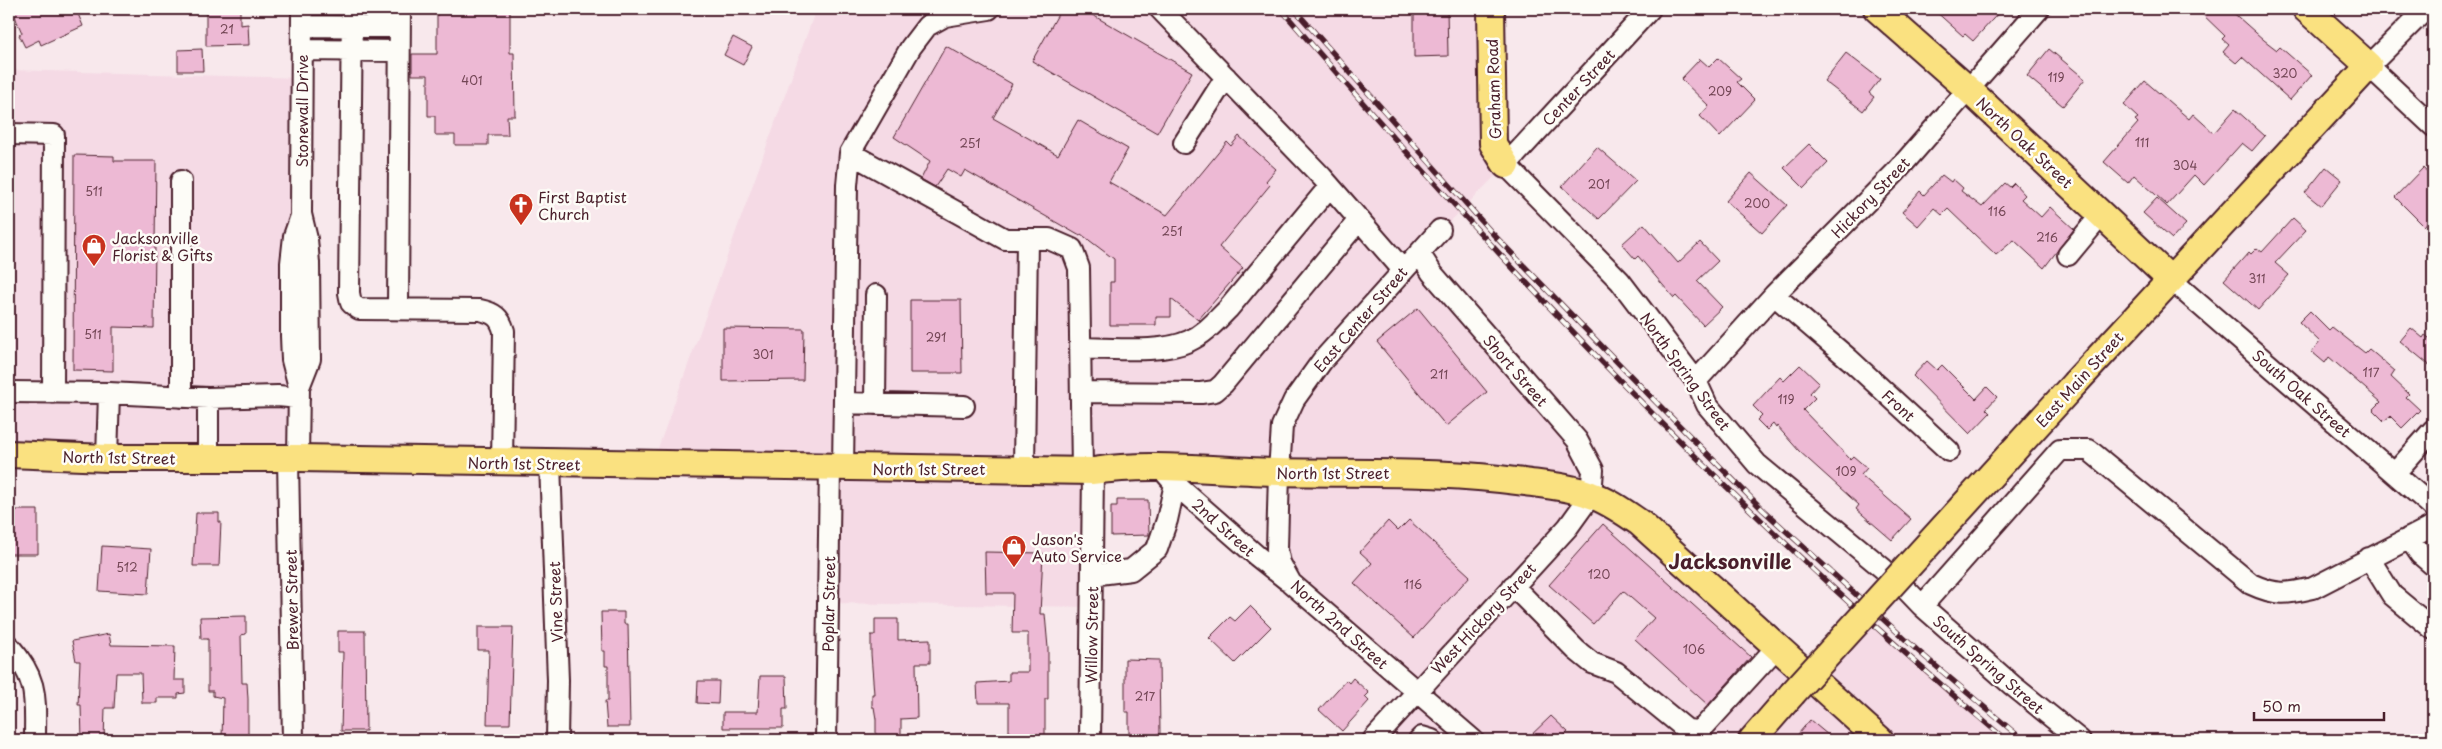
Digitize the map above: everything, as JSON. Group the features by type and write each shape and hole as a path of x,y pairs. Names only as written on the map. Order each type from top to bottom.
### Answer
{"main road":[{"name":"Graham Road","path":"1492,9 1493,144 1506,165"},
{"name":"North Oak Street","path":"1877,9 1970,90 2170,279"},
{"path":"2306,9 2369,66"},
{"name":"East Main Street","path":"1752,740 2170,279 2369,66"},
{"name":"North 1st Street","path":"9,454 107,458 293,458 836,468 1088,470 1116,467 1168,476 1279,472 1433,472 1560,487 1591,495 1617,507 1640,523 1880,740"}],"street":[{"path":"850,153 911,47 927,26 945,16 989,9"},
{"path":"1160,9 1330,186 1403,270"},
{"name":"Center Street","path":"1506,165 1650,9"},
{"name":"Hickory Street","path":"1696,382 1774,295 1896,172 1970,90 2039,9"},
{"path":"2426,9 2369,66 2433,126"},
{"path":"302,18 400,18 398,309"},
{"name":"Stonewall Drive","path":"293,458 299,392 310,359 309,263 307,239 301,214 302,18"},
{"path":"352,18 349,293 351,303 359,309 480,310 493,313 501,320 504,331 502,462"},
{"path":"302,50 399,51"},
{"path":"1184,143 1226,77"},
{"path":"9,134 54,135 53,393"},
{"name":"Willow Street","path":"850,153 1005,239 1049,239 1072,249 1079,268 1081,392 1088,470 1092,575 1090,740"},
{"name":"Poplar Street","path":"826,740 836,468 844,403 847,185 850,153"},
{"name":"North Spring Street","path":"1506,165 1620,281 1696,382 1708,405 1757,464 1898,581 1922,606"},
{"path":"181,181 181,396"},
{"path":"1080,348 1165,348 1196,338 1228,309 1330,186"},
{"path":"2068,255 2102,214"},
{"path":"1081,392 1215,391 1223,384 1359,220"},
{"name":"East Center Street","path":"1279,472 1282,426 1294,400 1342,336 1440,230"},
{"path":"1024,468 1027,239"},
{"name":"Short Street","path":"1419,253 1438,280 1577,440 1593,470 1591,495"},
{"name":"South Oak Street","path":"2170,279 2433,507"},
{"path":"874,404 876,295"},
{"name":"Front","path":"1774,295 1849,359 1949,451"},
{"path":"9,392 208,398 278,396 299,392"},
{"path":"107,458 109,394"},
{"path":"208,398 208,459"},
{"path":"844,403 964,406"},
{"path":"2395,473 2433,430"},
{"path":"1922,606 2060,450 2088,450 2251,584 2270,593 2294,592 2313,588 2433,526"},
{"name":"Brewer Street","path":"293,458 293,740"},
{"name":"Vine Street","path":"550,463 558,680 557,740"},
{"name":"North 2nd Street","path":"1279,472 1277,548 1280,564 1291,583 1415,692 1473,740"},
{"path":"1092,575 1130,570 1157,549 1167,520 1168,476"},
{"name":"2nd Street","path":"1168,476 1257,556 1291,583"},
{"name":"West Hickory Street","path":"1373,740 1568,527 1591,495"},
{"path":"2409,538 2420,554 2433,565"},
{"path":"2369,558 2392,595 2433,629"},
{"path":"1513,586 1576,650 1592,663 1616,672 1686,730 1700,731 1781,652"},
{"name":"South Spring Street","path":"1922,606 2012,685 2080,740"},
{"path":"9,646 26,668 31,679 35,697 35,740"},
{"path":"1419,740 1422,737 1432,740"}],"shaded area":[{"path":"816,9 1281,9 1405,148 1285,9 1491,9 1506,165 1419,253 1577,440 1591,494 1806,678 1862,616 2007,740 1372,740 1415,692 1280,563 1279,473 1093,471 1092,607 828,603 830,467 652,465"},
{"path":"9,70 301,78 298,458 9,454"}],"building":[{"path":"22,9 76,9 83,26 41,45 39,40 25,47 19,35 22,33 13,12"},
{"path":"206,9 240,9 240,25 248,24 249,45 206,46"},
{"path":"437,9 510,9 510,53 514,53 515,116 507,116 508,135 488,135 488,145 455,145 455,135 435,135 435,116 428,116 428,75 412,75 412,54 437,54"},
{"path":"1061,9 1082,9 1192,72 1157,133 1032,61"},
{"path":"1414,9 1447,9 1448,56 1414,57"},
{"path":"1933,9 2002,9 1973,41 1965,34 1963,36"},
{"path":"2197,9 2229,9 2264,40 2277,50 2280,47 2312,75 2290,100 2242,57 2236,63 2223,52 2229,45 2222,39 2225,36"},
{"path":"733,37 752,47 743,65 724,55"},
{"path":"946,46 1012,84 993,118 1058,155 1078,120 1128,149 1109,182 1167,215 1227,142 1231,146 1239,136 1276,169 1266,181 1270,185 1219,247 1243,268 1198,320 1171,299 1171,317 1156,317 1156,325 1110,325 1110,282 1114,282 1114,259 1081,234 1080,236 965,170 961,177 947,169 935,187 921,179 930,161 894,137"},
{"path":"202,49 203,71 178,71 178,50"},
{"path":"2049,49 2085,79 2063,106 2027,76"},
{"path":"1846,53 1880,79 1869,93 1874,97 1863,111 1824,81"},
{"path":"1718,58 1741,79 1737,82 1755,100 1720,137 1700,116 1709,106 1681,79 1700,59 1709,67"},
{"path":"2145,81 2189,119 2193,114 2214,133 2235,109 2265,136 2252,151 2242,143 2204,185 2194,175 2167,205 2134,175 2128,183 2104,162 2138,123 2135,120 2138,118 2124,105"},
{"path":"1809,144 1828,163 1804,188 1784,168"},
{"path":"1597,147 1636,181 1599,219 1562,186"},
{"path":"74,155 114,156 114,161 156,161 154,328 113,327 113,371 73,370"},
{"path":"2326,167 2342,180 2321,206 2305,193"},
{"path":"2423,168 2433,179 2433,216 2424,226 2395,197"},
{"path":"1751,173 1787,205 1762,233 1726,201"},
{"path":"1942,175 1951,182 1953,179 1963,188 1961,191 1982,207 2005,183 2010,187 2014,183 2025,195 2021,199 2041,217 2050,207 2074,229 2044,268 2014,240 1996,255 1948,209 1942,215 1934,208 1918,226 1902,212 1920,191 1924,195"},
{"path":"2157,198 2186,224 2172,239 2143,213"},
{"path":"2293,218 2306,230 2275,263 2289,275 2258,310 2224,280 2249,252 2251,254 2257,248 2262,252"},
{"path":"1644,224 1678,263 1700,242 1718,261 1697,281 1722,307 1703,325 1676,296 1674,298 1638,256 1635,259 1622,244"},
{"path":"910,300 961,300 962,373 910,373"},
{"path":"1418,308 1487,392 1446,426 1377,342"},
{"path":"2310,311 2329,330 2332,327 2365,353 2369,349 2395,371 2391,377 2409,394 2406,397 2420,410 2402,428 2390,416 2384,421 2373,410 2381,402 2329,357 2325,363 2312,352 2320,342 2299,322"},
{"path":"723,328 804,329 803,380 723,381"},
{"path":"2411,328 2423,338 2425,335 2433,341 2433,368 2400,341"},
{"path":"1927,361 1937,370 1942,365 1976,399 1987,387 1997,397 1986,409 1990,413 1970,434 1913,376"},
{"path":"1800,365 1819,383 1810,393 1815,398 1803,410 1850,459 1853,456 1867,468 1861,475 1911,519 1892,540 1856,509 1859,505 1799,451 1777,426 1776,428 1773,424 1767,430 1757,420 1762,415 1753,406 1780,377 1784,381"},
{"path":"1117,500 1148,500 1149,535 1111,536 1111,506 1117,506"},
{"path":"11,510 38,510 38,554 9,554"},
{"path":"196,513 219,513 219,522 221,522 219,566 193,566"},
{"path":"1409,520 1470,576 1414,638 1354,583 1372,563 1360,552 1388,521 1398,531"},
{"path":"1603,524 1751,657 1708,705 1635,639 1654,618 1623,591 1593,624 1549,585"},
{"path":"102,546 151,549 148,594 99,591"},
{"path":"985,552 1043,553 1040,614 1045,614 1048,648 1048,699 1045,699 1045,740 1009,740 1009,703 978,703 977,683 1009,681 1009,672 1028,672 1028,633 1012,633 1013,593 986,593"},
{"path":"1250,606 1271,627 1235,663 1209,638 1230,617 1235,621"},
{"path":"601,612 624,612 624,624 628,624 630,727 607,727 605,701 608,701 608,666 605,666 605,651 602,651"},
{"path":"246,616 246,634 241,635 242,683 247,683 248,740 222,740 223,698 213,696 213,691 208,691 208,639 201,639 200,617"},
{"path":"875,619 898,619 898,640 930,639 930,663 916,663 917,718 901,719 901,740 876,740 876,719 874,707 872,707 872,694 874,694 871,654 871,635 875,635"},
{"path":"478,627 513,627 510,724 487,724 489,650 478,650"},
{"path":"338,631 365,631 366,731 341,731 343,652 338,652"},
{"path":"109,634 111,645 175,646 174,680 185,680 185,693 178,694 178,698 157,698 157,703 142,703 141,673 116,673 114,708 105,708 104,740 82,740 81,705 78,705 80,661 76,661 72,641"},
{"path":"1125,659 1159,660 1160,734 1157,734 1157,740 1133,740 1133,736 1129,736 1129,712 1125,712"},
{"path":"760,676 786,676 787,709 783,709 783,728 723,728 723,712 758,712"},
{"path":"1353,678 1369,693 1365,697 1369,701 1342,731 1319,710 1346,680 1349,683"},
{"path":"698,681 719,681 718,704 697,703"},
{"path":"1551,716 1568,732 1560,740 1526,740"},
{"path":"1810,720 1834,740 1793,740"}],"railway":[{"path":"1281,9 1452,202 1628,389 1813,569 1908,656 2006,740"},
{"path":"1294,9 1493,234 1763,510 1917,650 2023,740"}],"place":[{"name":"First Baptist Church","path":"521,226"},
{"name":"Jacksonville Florist & Gifts","path":"94,267"},
{"name":"Jason's Auto Service","path":"1014,568"}],"district":[{"name":"Jacksonville","path":"1730,561"}]}
